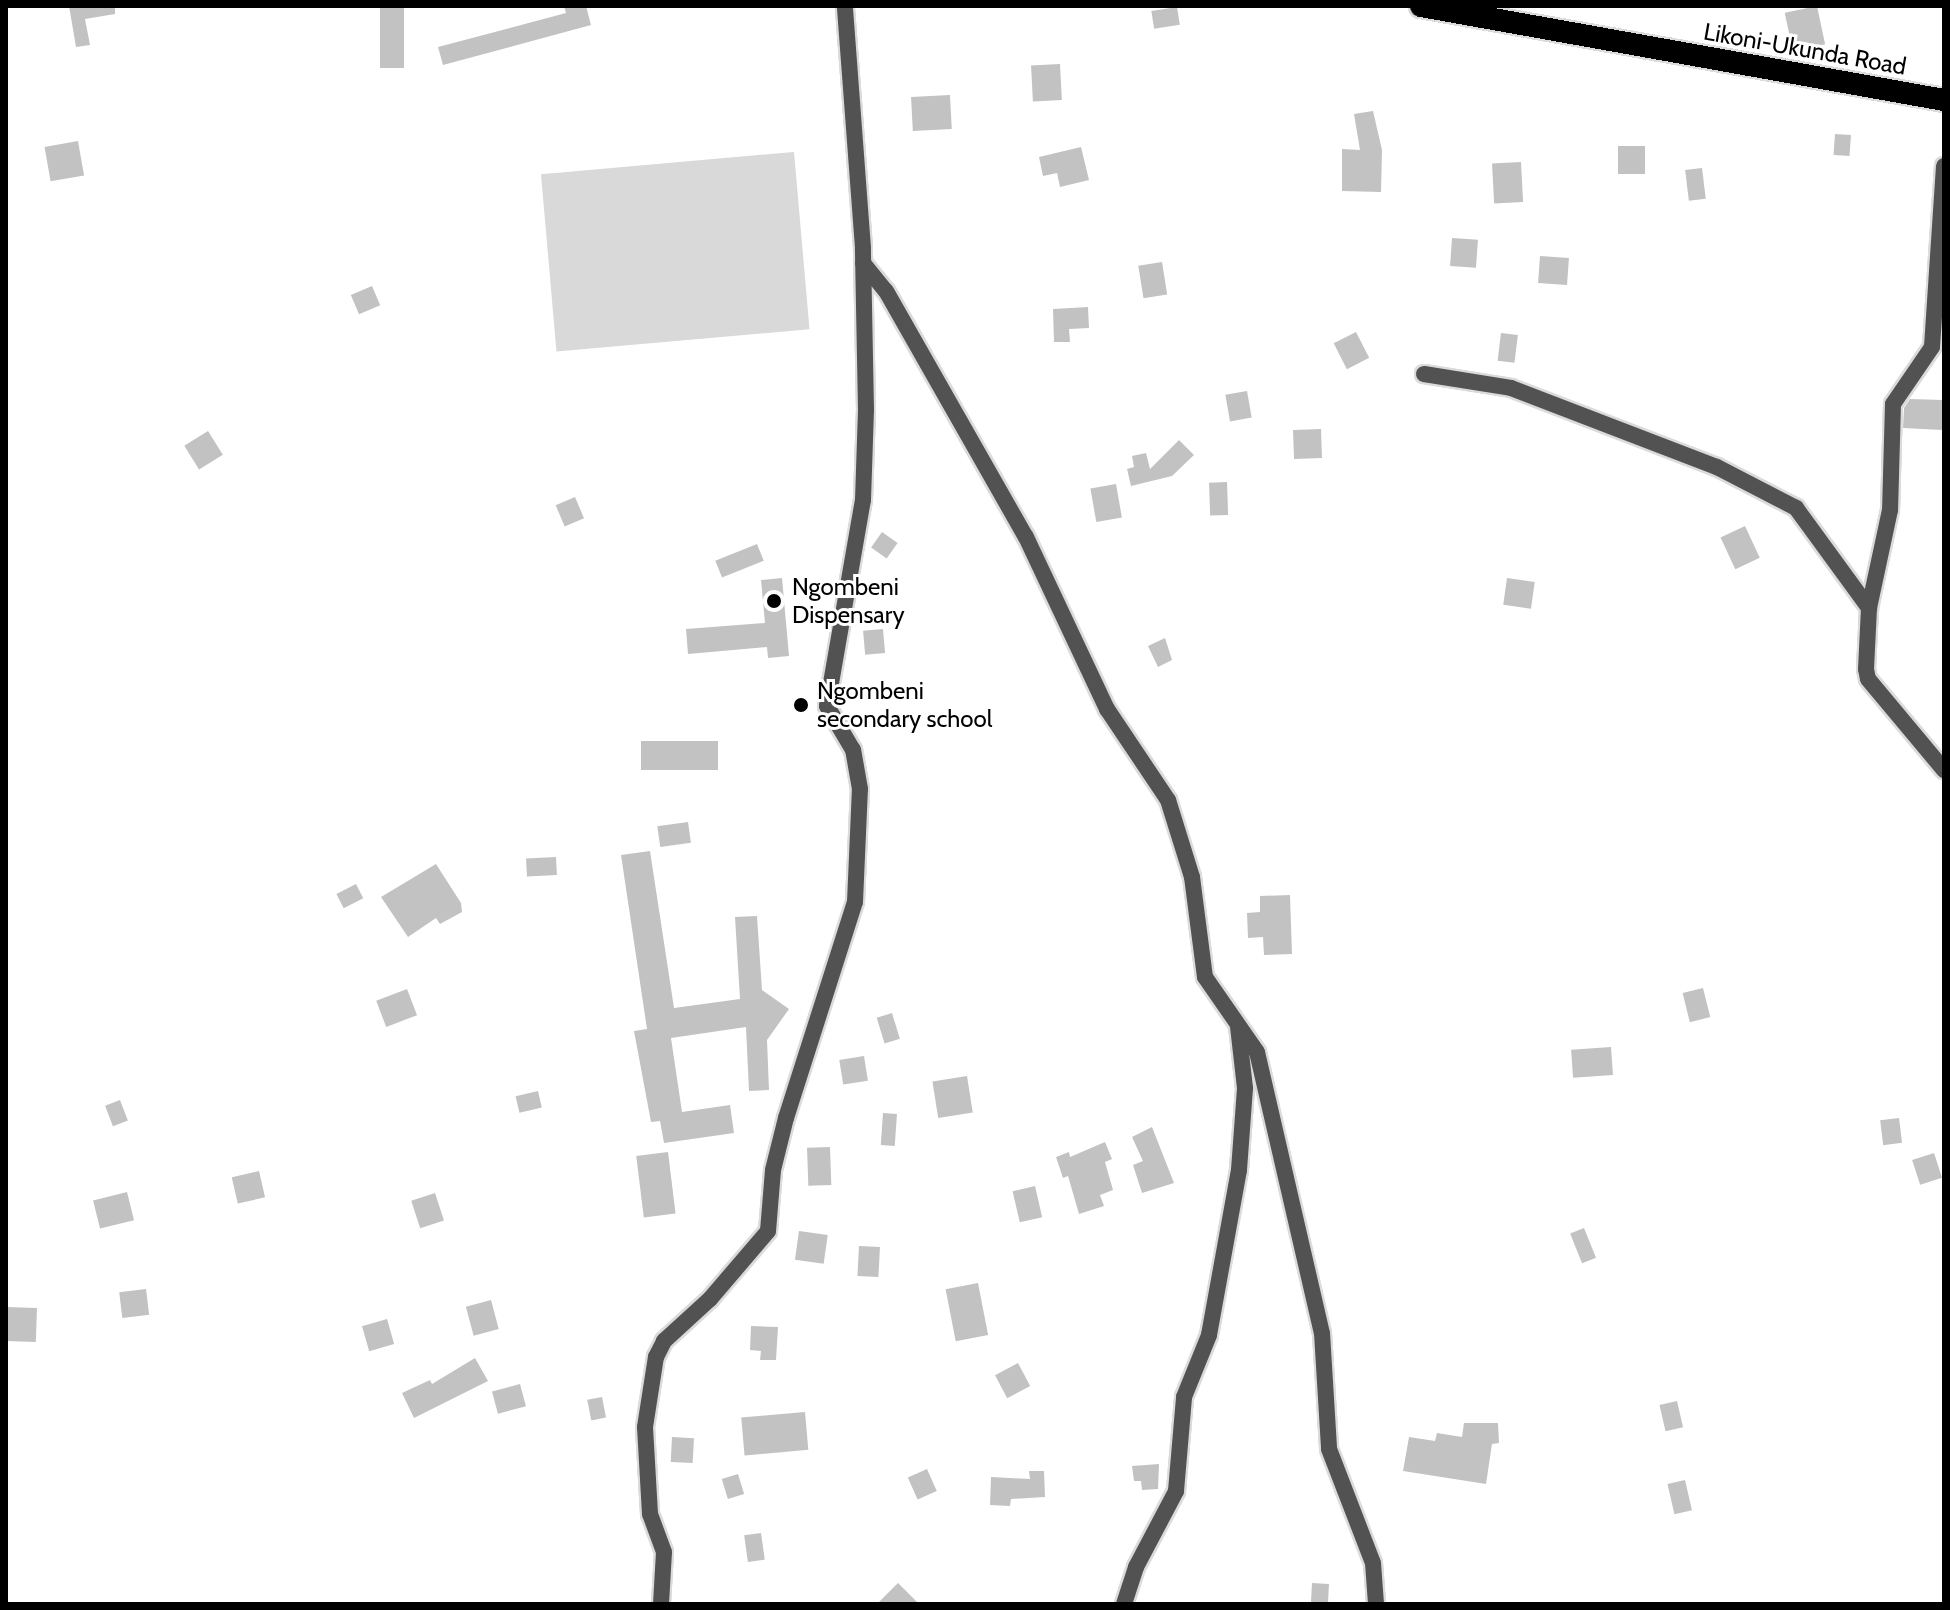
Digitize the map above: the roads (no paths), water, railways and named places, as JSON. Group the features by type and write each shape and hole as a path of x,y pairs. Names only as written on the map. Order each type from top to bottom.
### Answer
{"highway":[{"name":"Likoni-Ukunda Road","path":"1421,6 1944,100"}],"street":[{"path":"661,1604 664,1552 650,1514 645,1427 656,1357 664,1341 710,1299 768,1231 773,1170 786,1118 855,902 860,789 853,750 827,706 863,500 863,263 845,6"},
{"path":"1944,166 1932,347 1893,404 1890,510 1869,608 1868,679 1944,770"},
{"path":"863,263 886,291 1026,537 1107,709 1168,800 1192,877 1205,977 1257,1052 1322,1333 1329,1449 1373,1563 1376,1604"},
{"path":"1424,374 1511,388 1717,467 1796,508 1869,608"},
{"path":"1124,1604 1136,1567 1176,1491 1184,1397 1209,1335 1239,1170 1245,1088 1238,1025"}],"place":[{"name":"Ngombeni Dispensary","path":"774,601"},
{"name":"Ngombeni secondary school","path":"801,705"}]}
